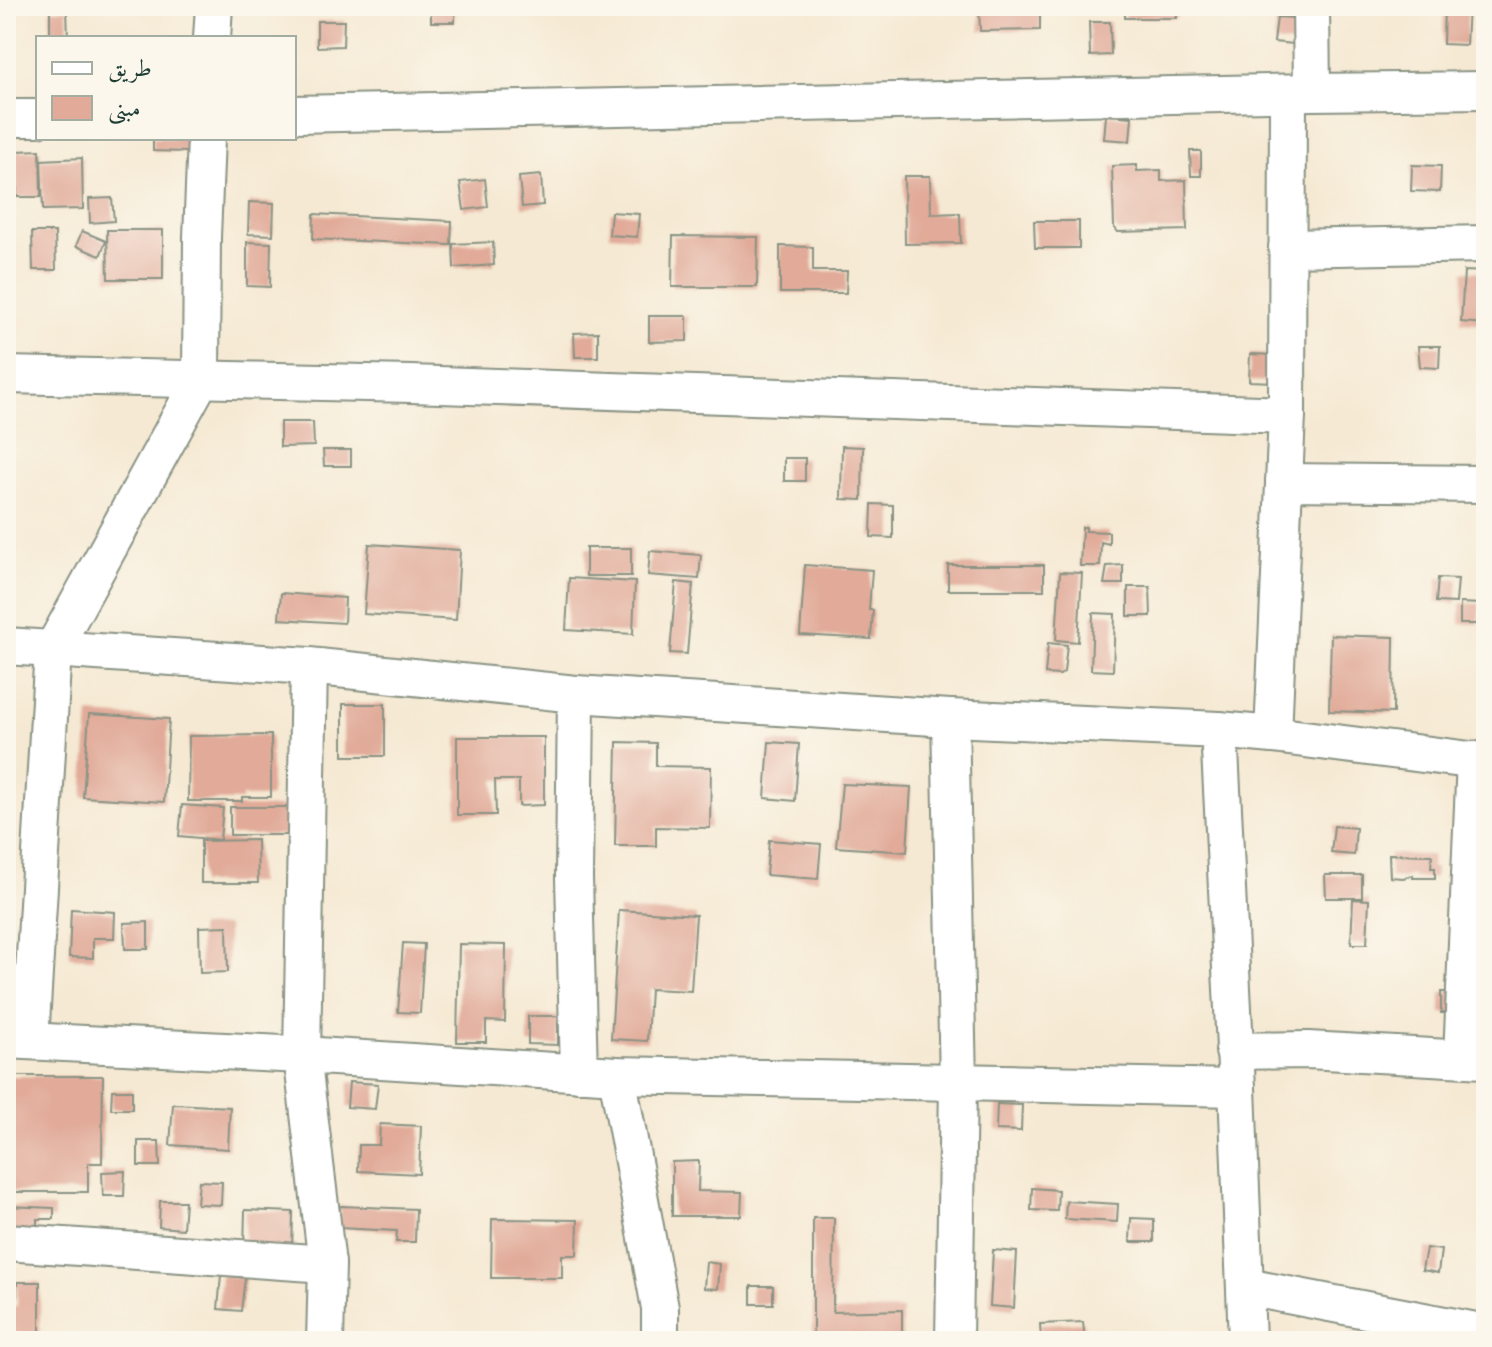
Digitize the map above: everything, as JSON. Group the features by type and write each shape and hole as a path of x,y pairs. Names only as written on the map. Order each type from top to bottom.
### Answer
{"street":[{"path":"212,36 214,6"},
{"path":"1273,735 1287,415 1287,248 1300,92 1311,6"},
{"path":"296,114 1486,90"},
{"path":"6,118 36,118"},
{"path":"206,140 201,379 53,649 18,1041 617,1075 1237,1088"},
{"path":"1287,248 1486,244"},
{"path":"6,375 411,384 1287,415"},
{"path":"1284,482 1486,484"},
{"path":"6,646 309,666 576,694 950,718 1219,730 1480,761 1474,1059 1308,1050 1234,1051"},
{"path":"309,666 302,1055 327,1264 325,1341"},
{"path":"576,694 574,878 579,1073"},
{"path":"950,718 958,1082 954,1341"},
{"path":"1219,730 1247,1341"},
{"path":"617,1075 660,1308 660,1341"},
{"path":"6,1242 327,1264"},
{"path":"1246,1287 1486,1333"}],"building":[{"path":"431,6 455,6 455,22 431,22"},
{"path":"979,6 1088,6 1088,11 1040,12 1040,30 980,31"},
{"path":"1125,6 1177,6 1177,18 1125,18"},
{"path":"1444,6 1468,6 1466,45 1443,44"},
{"path":"67,9 68,36 50,36 50,10"},
{"path":"1277,17 1295,18 1293,44 1274,42"},
{"path":"317,21 344,21 343,46 317,47"},
{"path":"1089,22 1110,22 1111,55 1090,56"},
{"path":"1106,115 1132,117 1130,141 1104,139"},
{"path":"153,140 187,140 187,152 153,151"},
{"path":"40,150 41,197 17,197 16,151"},
{"path":"1190,151 1201,151 1201,176 1191,176"},
{"path":"82,158 83,209 43,210 41,160"},
{"path":"1137,165 1137,171 1161,170 1161,181 1186,180 1187,230 1118,232 1114,227 1112,166"},
{"path":"1412,165 1441,166 1440,192 1411,191"},
{"path":"541,175 543,205 522,207 519,177"},
{"path":"904,176 930,176 931,214 960,213 961,243 905,244"},
{"path":"485,179 488,207 464,210 460,182"},
{"path":"112,198 114,221 90,223 89,199"},
{"path":"249,202 274,203 273,235 248,234"},
{"path":"611,212 639,214 637,237 609,235"},
{"path":"314,214 452,221 451,245 313,239"},
{"path":"1034,221 1079,221 1079,248 1035,248"},
{"path":"107,230 163,230 163,279 108,279"},
{"path":"82,231 106,241 100,256 76,246"},
{"path":"32,232 55,232 56,270 33,270"},
{"path":"673,236 758,237 757,287 672,287"},
{"path":"247,242 271,243 270,287 247,286"},
{"path":"493,242 494,265 454,268 453,244"},
{"path":"780,246 813,247 813,271 847,271 846,293 780,293"},
{"path":"1464,271 1486,272 1486,324 1461,322"},
{"path":"649,316 687,316 687,341 649,342"},
{"path":"598,332 598,357 575,357 574,333"},
{"path":"1418,346 1440,346 1439,368 1420,367"},
{"path":"1250,354 1276,355 1275,382 1249,381"},
{"path":"280,422 313,422 314,446 280,447"},
{"path":"842,446 863,447 862,500 841,499"},
{"path":"323,450 351,450 351,466 324,466"},
{"path":"784,458 805,458 805,481 784,481"},
{"path":"872,504 893,505 893,538 871,537"},
{"path":"1082,527 1086,527 1086,531 1109,532 1109,544 1101,542 1100,566 1080,566"},
{"path":"369,544 460,550 456,620 364,614"},
{"path":"586,548 631,548 631,576 586,576"},
{"path":"650,551 701,555 699,579 648,575"},
{"path":"805,565 872,570 869,610 873,610 871,639 800,635"},
{"path":"948,565 1044,565 1044,590 948,590"},
{"path":"1123,565 1123,584 1104,584 1107,566"},
{"path":"1060,572 1082,573 1078,642 1056,640"},
{"path":"569,578 635,582 633,634 566,630"},
{"path":"1438,578 1458,579 1456,603 1436,602"},
{"path":"676,582 693,584 687,654 670,653"},
{"path":"1128,587 1150,587 1151,616 1128,616"},
{"path":"281,593 345,598 344,623 279,619"},
{"path":"1460,603 1480,604 1479,624 1460,624"},
{"path":"1093,613 1115,614 1113,671 1091,670"},
{"path":"1331,635 1394,637 1393,713 1329,711"},
{"path":"1048,643 1067,645 1064,672 1060,675 1045,674"},
{"path":"343,704 385,704 385,756 343,756"},
{"path":"89,714 169,719 164,802 83,797"},
{"path":"271,735 271,797 242,797 242,801 188,801 189,736"},
{"path":"457,737 544,737 544,805 519,806 519,780 495,780 496,815 457,815"},
{"path":"617,742 656,743 656,766 711,767 710,828 656,827 656,846 615,846"},
{"path":"769,742 799,744 795,801 765,798"},
{"path":"842,784 911,787 907,852 836,847"},
{"path":"182,805 223,808 220,840 179,836"},
{"path":"230,807 290,807 289,835 230,835"},
{"path":"1334,826 1356,828 1354,855 1331,853"},
{"path":"257,840 258,883 201,883 201,841"},
{"path":"769,840 821,844 818,879 766,875"},
{"path":"1389,854 1432,855 1431,868 1435,868 1435,878 1413,878 1413,875 1390,877"},
{"path":"1325,875 1362,875 1362,898 1326,898"},
{"path":"1353,899 1369,900 1367,944 1351,944"},
{"path":"71,909 115,912 114,938 93,938 93,958 69,957"},
{"path":"619,910 696,915 691,991 650,989 647,1041 611,1039"},
{"path":"148,922 148,949 125,949 124,923"},
{"path":"227,926 228,972 200,973 199,927"},
{"path":"403,943 424,944 420,1013 398,1012"},
{"path":"459,944 506,945 505,1022 486,1021 486,1042 457,1042"},
{"path":"6,989 24,989 24,1019 6,1019"},
{"path":"1441,992 1463,992 1463,1013 1441,1013"},
{"path":"528,1016 558,1016 558,1045 528,1044"},
{"path":"6,1076 103,1076 102,1163 88,1163 88,1192 6,1192"},
{"path":"349,1082 378,1084 375,1109 347,1107"},
{"path":"112,1090 132,1090 132,1109 111,1109"},
{"path":"173,1104 230,1107 228,1149 170,1145"},
{"path":"997,1104 1022,1105 1021,1131 996,1130"},
{"path":"380,1124 421,1126 419,1174 358,1171 359,1145 379,1145"},
{"path":"138,1141 159,1141 160,1166 138,1166"},
{"path":"699,1161 698,1191 742,1192 741,1216 672,1216 672,1162"},
{"path":"1482,1163 1486,1163 1486,1186 1481,1186"},
{"path":"125,1171 124,1196 103,1196 102,1172"},
{"path":"199,1181 222,1182 221,1205 197,1204"},
{"path":"1032,1188 1058,1190 1057,1211 1031,1210"},
{"path":"160,1201 185,1201 183,1229 159,1227"},
{"path":"1066,1201 1118,1204 1117,1222 1065,1219"},
{"path":"6,1206 54,1208 54,1219 37,1219 37,1237 6,1236"},
{"path":"340,1206 416,1209 415,1242 396,1242 397,1231 339,1228"},
{"path":"245,1210 293,1212 292,1253 244,1251"},
{"path":"813,1218 834,1218 833,1312 902,1310 902,1341 813,1341"},
{"path":"1131,1218 1154,1219 1154,1242 1130,1242"},
{"path":"492,1219 578,1220 577,1255 562,1255 562,1278 491,1278"},
{"path":"1426,1248 1441,1250 1438,1273 1422,1270"},
{"path":"993,1250 1017,1252 1014,1308 990,1306"},
{"path":"706,1262 720,1264 718,1289 704,1288"},
{"path":"221,1275 245,1278 241,1311 218,1309"},
{"path":"17,1282 40,1282 40,1334 6,1334 6,1307 17,1306"},
{"path":"751,1286 773,1286 773,1304 751,1304"},
{"path":"1083,1322 1085,1341 1041,1341 1040,1324"},
{"path":"1351,1333 1384,1335 1384,1341 1350,1341"}]}
